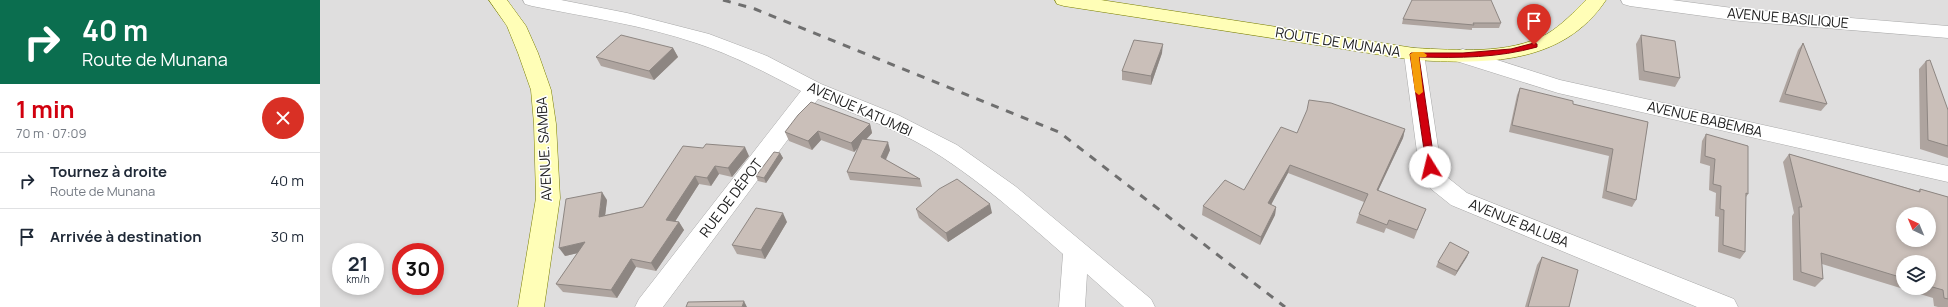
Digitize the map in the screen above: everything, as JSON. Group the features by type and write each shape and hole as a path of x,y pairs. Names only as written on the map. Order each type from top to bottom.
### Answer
{"main road":[{"name":"AVENUE. SAMBA","path":"498,0 516,26 528,53 541,90 545,124 548,198 531,307"},
{"name":"ROUTE DE MUNANA","path":"1064,0 1414,54 1463,56 1511,51 1545,42 1569,27 1597,0"}],"street":[{"name":"AVENUE KATUMBI","path":"532,0 627,19 702,38 760,61 814,89 890,120 949,151 1007,192 1076,249 1142,307"},
{"name":"AVENUE BASILIQUE","path":"1630,0 1740,15 1948,32"},
{"name":"AVENUE BALUBA","path":"1414,54 1430,167 1438,183 1459,199 1725,307"},
{"name":"AVENUE BABEMBA","path":"1463,56 1558,86 1948,174"},
{"name":"RUE DE DÉPOT","path":"648,307 814,89"},
{"path":"1072,307 1076,249"}],"shaded area":[{"path":"320,0 1948,0 1948,307 320,307"}],"building":[{"path":"1412,0 1491,0 1501,23 1473,23 1474,25 1403,19"},
{"path":"621,35 673,48 649,71 596,57"},
{"path":"1641,35 1675,41 1680,78 1644,71"},
{"path":"1134,40 1163,44 1151,76 1122,71"},
{"path":"1803,43 1827,104 1785,94"},
{"path":"1930,60 1948,110 1948,146 1928,140 1926,61"},
{"path":"1520,88 1573,101 1573,104 1648,122 1636,200 1606,191 1613,149 1512,125"},
{"path":"1309,100 1331,103 1405,129 1377,190 1426,209 1417,230 1389,220 1387,225 1359,214 1368,194 1290,165 1268,203 1276,207 1261,237 1203,206 1225,180 1244,190 1281,127 1297,133 1307,110"},
{"path":"811,102 870,124 851,143 818,131 808,141 785,132 798,115"},
{"path":"1706,134 1748,146 1748,194 1746,193 1745,252 1723,245 1724,210 1720,209 1721,186 1713,184 1715,159 1705,156"},
{"path":"862,139 888,142 881,157 920,179 847,172"},
{"path":"706,144 745,147 728,168 715,166 707,178 695,176 666,220 679,222 651,263 631,259 611,290 556,284 585,242 559,248 566,199 602,192 599,217 643,207 683,146 703,148"},
{"path":"774,152 780,153 764,178 756,176"},
{"path":"1789,154 1920,192 1920,189 1948,197 1948,299 1944,298 1943,290 1936,288 1936,255 1896,255 1896,276 1821,253 1823,279 1801,272 1799,207 1802,207"},
{"path":"957,179 990,204 946,233 916,209 939,189"},
{"path":"756,208 783,213 761,250 732,245"},
{"path":"1450,242 1469,252 1457,271 1438,262"},
{"path":"1542,257 1578,270 1569,307 1528,307"},
{"path":"744,301 742,307 686,307 688,302"}],"railway":[{"path":"723,0 755,9 1059,132 1285,307"}],"slow traffic":[{"path":"1419,92 1414,54 1423,55"}],"route":[{"path":"1430,167 1414,54 1463,56 1511,51 1534,45"}]}
